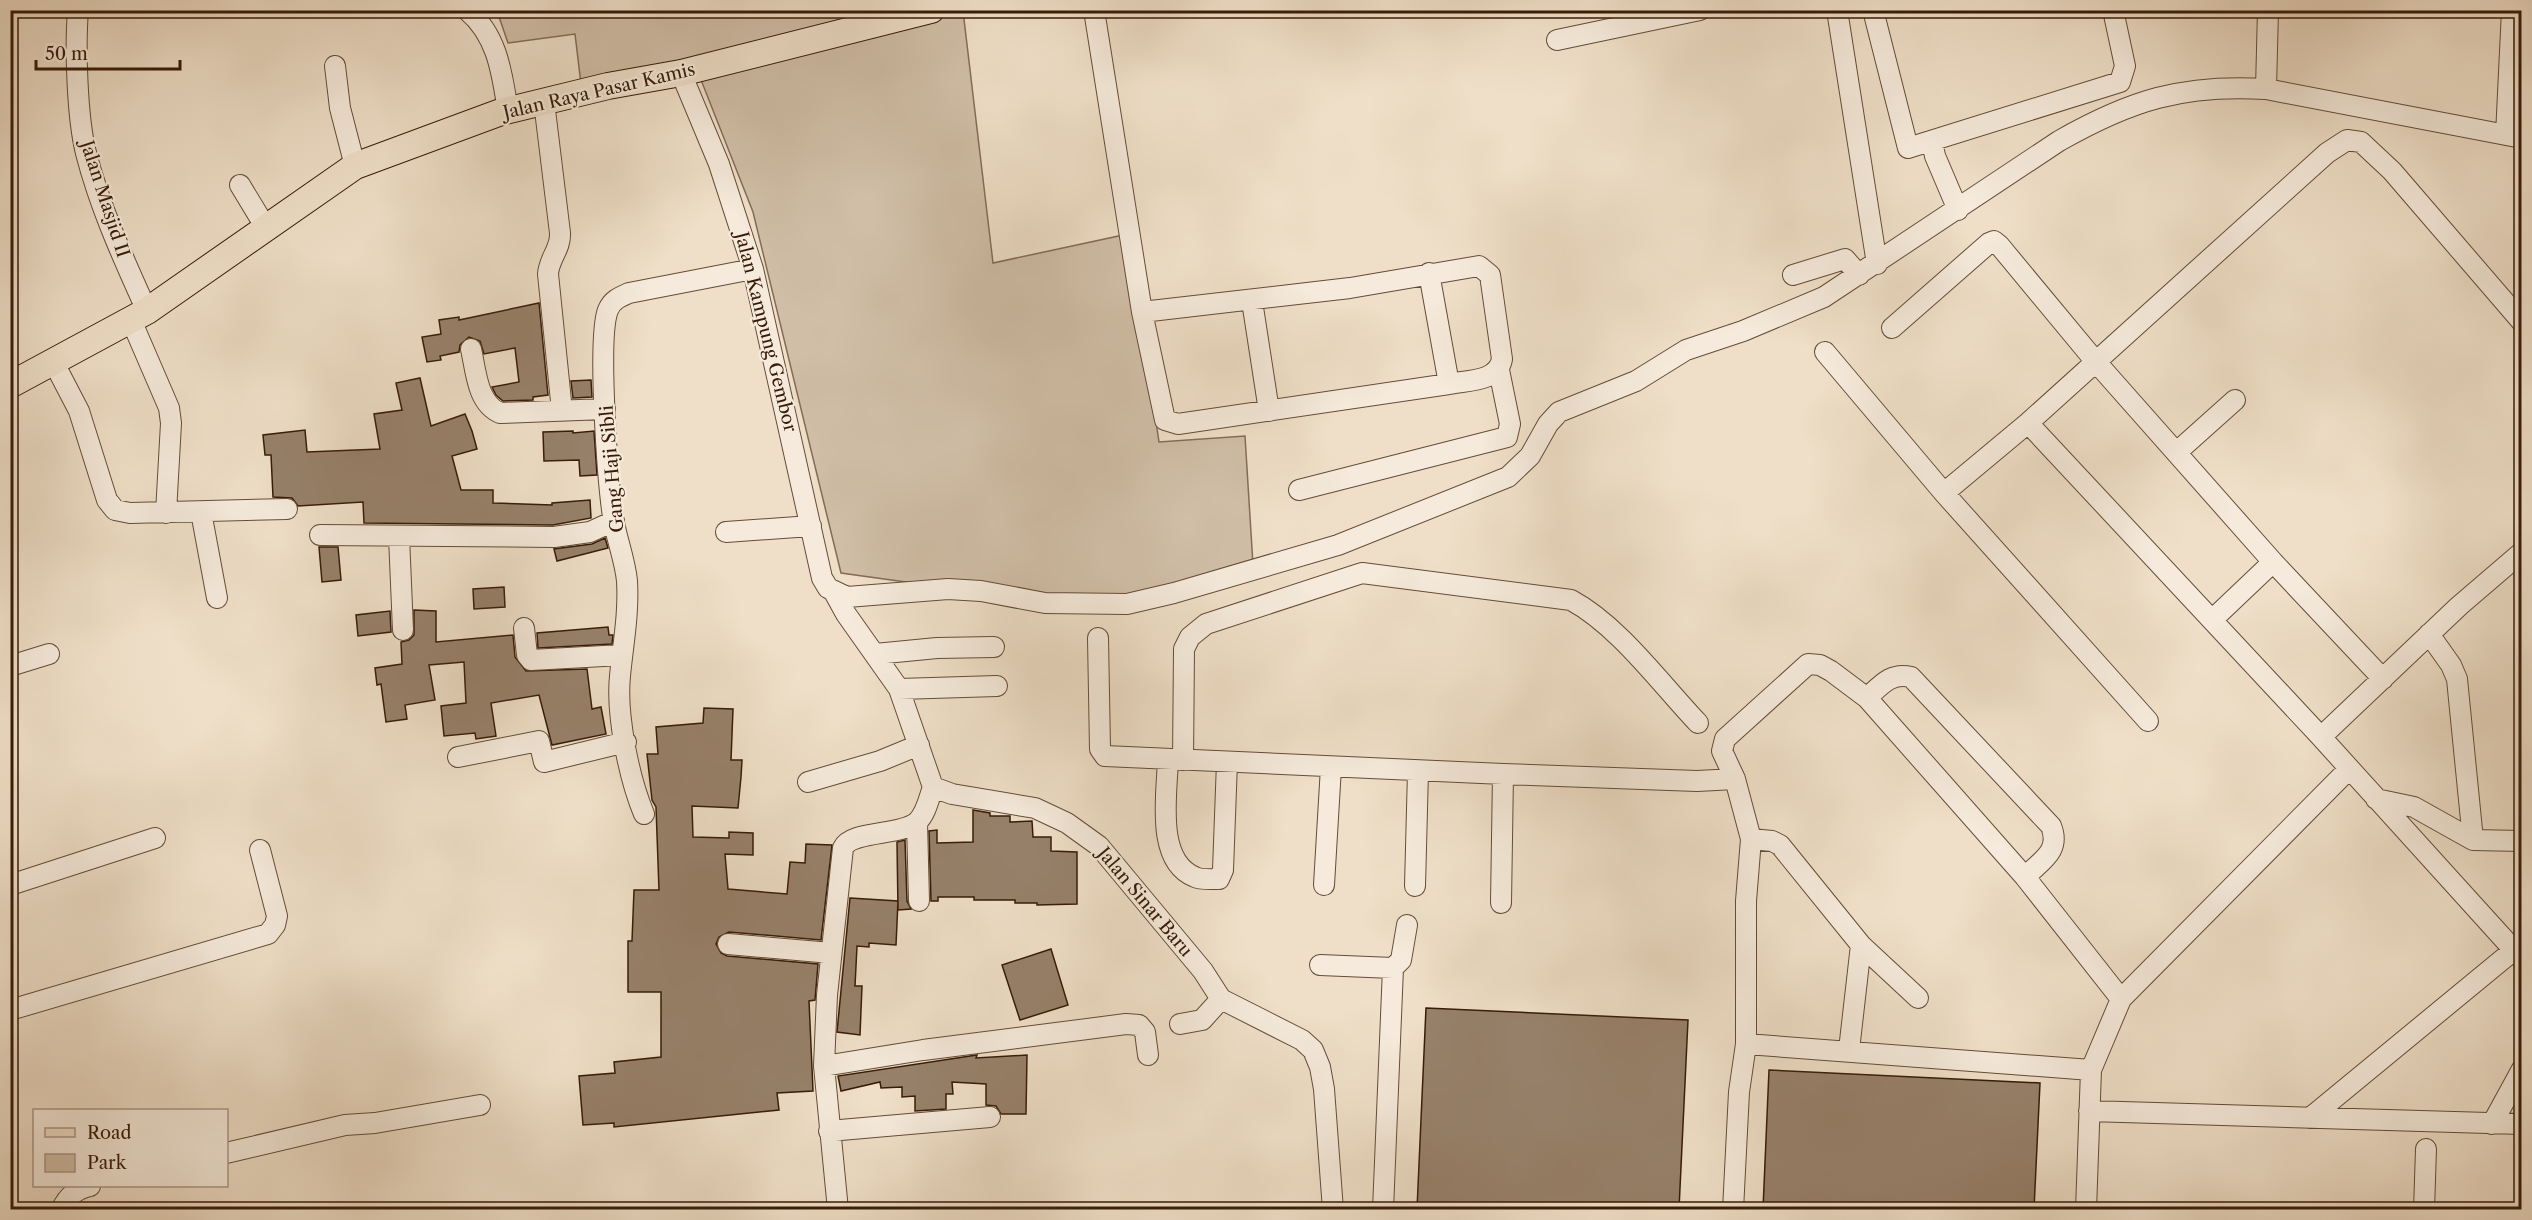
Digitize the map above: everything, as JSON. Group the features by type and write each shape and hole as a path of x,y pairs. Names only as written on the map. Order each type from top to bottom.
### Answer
{"main road":[{"name":"Jalan Raya Pasar Kamis","path":"10,385 139,316 355,166 508,111 608,86 681,73 931,10"}],"street":[{"name":"Jalan Masjid II","path":"78,10 81,120 86,152 169,408 171,423 166,513"},
{"path":"467,10 485,29 495,51 508,111"},
{"path":"1094,10 1142,312 1165,420 1178,424 1269,411 1449,384 1492,376 1499,370"},
{"path":"1557,40 1700,10"},
{"path":"1837,10 1877,264"},
{"path":"1873,10 1908,148 2120,81 2125,66 2113,10"},
{"path":"2266,89 2268,10"},
{"path":"836,594 860,598 959,590 981,591 1045,603 1127,604 1174,593 1338,545 1508,477 1530,456 1548,424 1559,412 1636,381 1686,350 1743,331 1824,297 1877,264 2059,141 2094,121 2163,95 2196,89 2266,89 2514,137 2512,10"},
{"path":"335,66 340,108 355,166"},
{"name":"Jalan Kampung Gembor","path":"681,73 719,164 753,270 822,578 836,594"},
{"path":"544,102 561,234 560,248 552,258 548,274 562,411"},
{"path":"1944,493 2028,423 2318,161 2347,140 2361,142 2392,171 2522,322"},
{"path":"1932,141 1935,156 1958,210"},
{"path":"240,185 266,228"},
{"path":"1893,328 1994,242 2096,362 2178,451 2273,562 2383,678"},
{"path":"1793,275 1845,259 1859,275"},
{"path":"1142,312 1350,288 1474,266 1485,269 1490,275 1502,359 1499,370 1510,424 1507,437 1299,490"},
{"name":"Gang Haji Sibli","path":"644,814 633,788 619,701 622,655 627,630 626,579 614,521 605,409 604,329 609,309 616,299 629,293 753,270"},
{"path":"1429,273 1449,384"},
{"path":"1252,301 1269,411"},
{"path":"471,349 483,400 492,410 500,413 605,409"},
{"path":"1825,352 1944,493 2148,721"},
{"path":"54,363 79,411 111,506 123,513 287,509"},
{"path":"2178,451 2235,399"},
{"path":"2028,423 2518,954 2310,1118"},
{"path":"201,512 217,598"},
{"path":"320,535 554,537 590,532 614,521"},
{"path":"726,532 811,526"},
{"path":"399,537 403,630"},
{"path":"2320,737 2522,552"},
{"path":"2212,620 2273,562"},
{"path":"1227,762 1223,870 1219,879 1195,877 1177,862 1166,841 1176,760 1184,649 1190,638 1206,624 1362,573 1571,600 1591,611 1608,627 1698,723"},
{"path":"836,594 874,654 899,688 933,787 917,822 919,901"},
{"path":"524,628 527,655 531,660 622,655"},
{"path":"2430,634 2451,665 2457,679 2473,840"},
{"path":"1098,638 1101,749 1105,756 1418,771 1736,779"},
{"path":"874,654 937,648 994,647"},
{"path":"10,666 49,654"},
{"path":"1733,1209 1739,1092 1746,1044 1746,901 1751,839 1736,779 1722,751 1725,739 1808,664 1820,665 1831,671 1867,698 2025,877 2121,999"},
{"path":"1867,698 1890,677 1901,674 1911,677 2051,826 2056,838 2053,849 2025,877"},
{"path":"899,688 997,686"},
{"path":"458,757 539,741 544,762 626,742"},
{"path":"808,782 880,761 919,745"},
{"path":"1324,885 1331,767"},
{"path":"2086,1209 2091,1070 2121,999 2348,770"},
{"path":"1415,886 1418,771"},
{"path":"1501,903 1503,774"},
{"name":"Jalan Sinar Baru","path":"933,787 952,794 1035,808 1067,823 1099,846 1203,970 1221,999"},
{"path":"2376,799 2414,807 2473,840 2522,841"},
{"path":"838,1209 824,1066 831,953 845,844 852,839 906,828 917,822"},
{"path":"10,885 155,838"},
{"path":"1751,839 1772,841 1780,845 1861,945 1918,998"},
{"path":"10,1010 268,934 275,925 277,916 260,850"},
{"path":"1383,1209 1393,968 1401,960 1407,925"},
{"path":"728,944 831,953"},
{"path":"1849,1050 1861,945"},
{"path":"1320,965 1393,968"},
{"path":"1180,1024 1202,1020 1221,999 1302,1040 1313,1050 1320,1067 1324,1089 1333,1209"},
{"path":"824,1066 923,1050 1126,1024 1139,1025 1145,1032 1148,1055"},
{"path":"1746,1044 2091,1070"},
{"path":"2492,1124 2522,1069"},
{"path":"228,1153 345,1125 375,1123 480,1105"},
{"path":"2089,1111 2522,1124"},
{"path":"829,1131 990,1118"},
{"path":"2424,1209 2426,1149"},
{"path":"61,1209 66,1200 82,1187"}],"green space":[{"path":"497,11 963,11 993,263 1128,234 1159,442 1245,436 1253,565 1152,597 1037,600 841,573 753,212 694,62 581,84 575,34 508,43"}],"building":[{"path":"539,303 548,395 533,397 533,400 503,401 496,395 492,387 519,382 515,348 484,354 480,341 469,337 460,345 459,352 440,356 441,360 427,362 422,337 441,334 439,320 459,317 459,320"},
{"path":"420,378 431,426 465,414 472,431 477,449 452,456 461,490 493,490 493,503 552,505 552,503 590,500 591,518 553,525 364,523 363,502 298,506 292,498 273,497 271,455 265,455 263,435 305,430 307,452 380,449 374,414 402,410 396,383"},
{"path":"591,380 592,397 573,398 571,381"},
{"path":"573,431 573,433 594,431 597,475 580,476 579,460 544,461 543,432"},
{"path":"605,538 608,548 557,561 554,549 592,544"},
{"path":"319,547 338,547 341,580 322,582"},
{"path":"504,587 505,607 474,609 473,589"},
{"path":"414,610 436,611 436,642 513,635 515,657 526,671 587,669 592,709 601,707 606,734 552,745 539,695 491,703 496,736 476,739 475,733 444,736 441,706 466,703 464,662 429,665 435,700 405,705 407,719 386,722 381,684 377,685 375,668 402,664 401,642 409,640 414,635"},
{"path":"390,611 391,632 358,636 356,615"},
{"path":"608,627 609,635 613,635 612,644 538,648 537,633"},
{"path":"704,708 733,709 731,760 742,760 741,777 738,808 692,806 693,837 729,838 729,832 753,833 753,855 725,854 728,889 787,894 790,862 805,863 806,844 832,845 821,940 729,932 719,937 716,944 721,953 727,956 818,964 815,1000 809,1001 813,1091 777,1093 779,1110 614,1127 614,1123 583,1125 579,1076 615,1073 614,1062 661,1057 661,992 628,992 628,941 632,941 634,890 659,890 656,807 652,800 647,754 658,754 656,727 703,723"},
{"path":"973,810 990,813 990,816 1010,816 1010,822 1032,821 1033,837 1051,837 1051,851 1077,852 1077,904 1037,905 1037,903 1015,903 1015,900 974,900 974,897 938,897 938,901 931,901 929,831 937,830 937,843 973,842"},
{"path":"905,840 907,901 911,909 898,910 897,842"},
{"path":"850,898 898,901 896,945 869,943 869,947 857,946 855,986 862,986 860,1035 837,1032"},
{"path":"1051,949 1068,1005 1020,1020 1002,965"},
{"path":"1426,1008 1688,1020 1679,1209 1417,1209"},
{"path":"977,1055 976,1058 1027,1055 1026,1114 1001,1114 996,1106 986,1105 986,1084 952,1082 953,1094 946,1094 946,1109 915,1111 915,1096 902,1097 902,1087 881,1088 880,1082 841,1091 838,1076"},
{"path":"1769,1070 2040,1083 2034,1209 1763,1209"}]}
